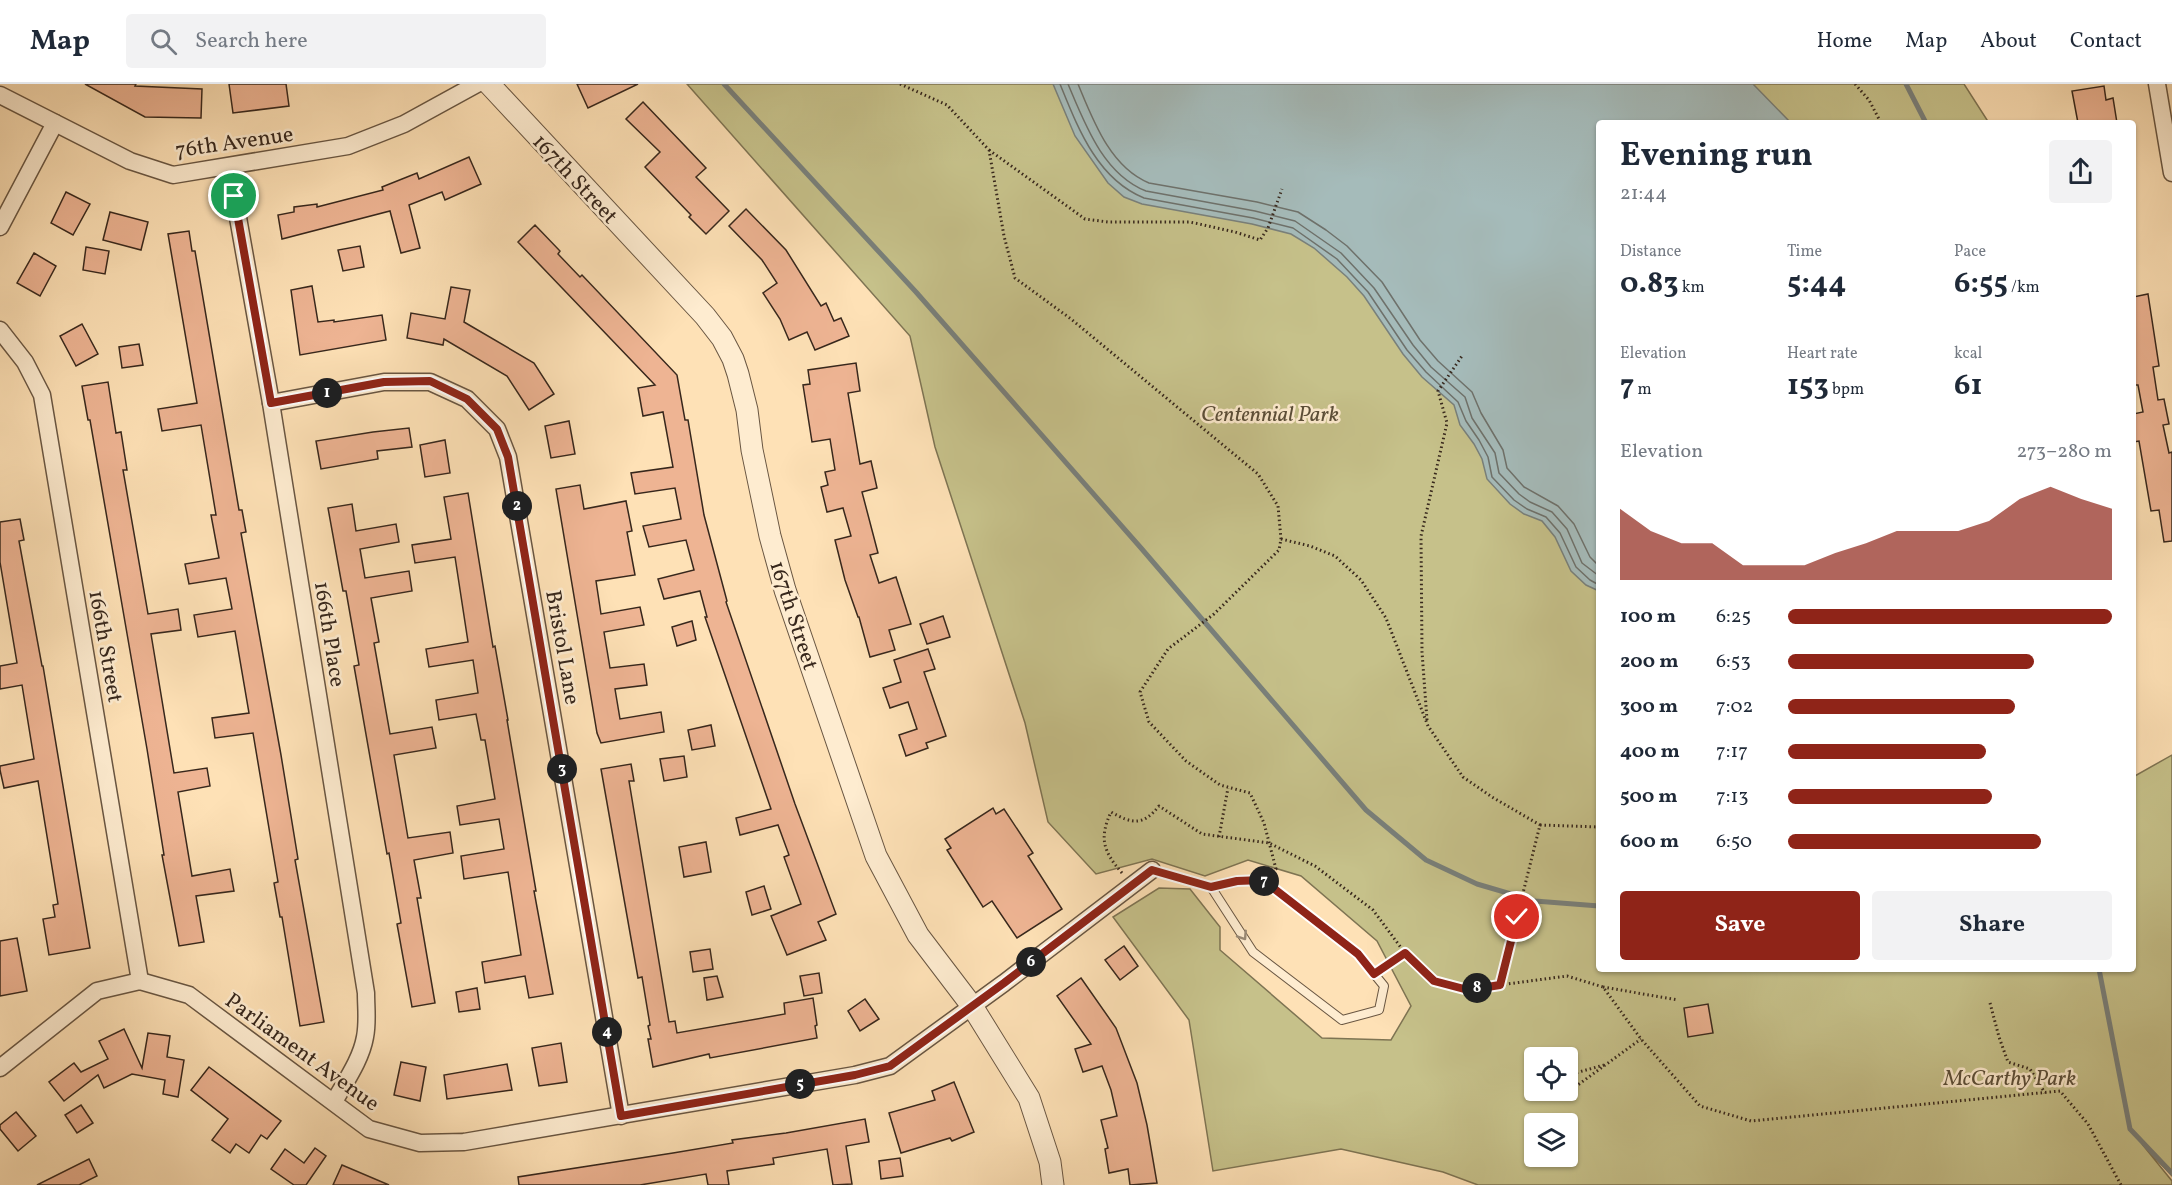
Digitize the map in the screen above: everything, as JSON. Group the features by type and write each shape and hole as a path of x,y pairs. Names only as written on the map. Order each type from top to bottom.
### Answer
{"street":[{"name":"76th Avenue","path":"0,95 130,161 173,175 348,146 404,124 477,84"},
{"name":"167th Street","path":"489,84 705,316 722,338 733,359 747,410 752,450 770,536 785,590 876,856 918,935 972,1006 1029,1098 1050,1162 1053,1185"},
{"path":"2157,84 2171,166"},
{"path":"0,227 55,123"},
{"name":"166th Place","path":"229,167 271,403 366,993 367,1020 363,1046 333,1102"},
{"name":"166th Street","path":"0,330 25,362 42,395 140,981"},
{"name":"Bristol Lane","path":"271,403 384,382 430,381 467,399 497,429 508,457 621,1116"},
{"name":"Parliament Avenue","path":"0,1068 97,991 140,981 189,995 369,1129 420,1143 464,1142 621,1116 855,1075 890,1066 1152,870"}],"lane":[{"path":"1152,870 1211,887 1237,881 1263,880 1358,954 1384,986 1379,1010 1342,1020 1253,952 1211,887"}],"path":[{"path":"900,84 947,105 989,150 1085,219 1108,222 1190,222 1260,240 1268,228 1282,189"},
{"path":"1855,84 1869,100 1879,120"},
{"path":"989,150 1004,236 1015,278 1071,319 1258,474 1278,506 1281,539 1279,550 1215,614 1168,650 1140,692 1149,722 1186,760 1220,785 1250,793 1264,823 1276,868 1263,880"},
{"path":"1428,726 1422,652 1421,536 1447,423 1438,391 1462,356"},
{"path":"1281,539 1310,546 1335,556 1361,580 1386,618 1428,726 1463,777 1540,825 1596,827"},
{"path":"1220,837 1228,787"},
{"path":"1124,875 1113,862 1103,837 1104,827 1111,812 1123,819 1139,822 1149,818 1159,807 1202,834 1269,843 1315,866 1373,910 1405,953 1434,981 1468,990 1567,976 1603,987 1678,1000"},
{"path":"1500,985 1540,825"},
{"path":"1374,974 1405,953"},
{"path":"1603,987 1641,1039 1700,1106 1751,1121 2060,1091 2088,1124 2121,1185"},
{"path":"1990,1002 2008,1062 2030,1070 2044,1093"},
{"path":"1578,1085 1641,1039"},
{"path":"1578,1073 1608,1063"}],"green space":[{"name":"Centennial Park","path":"687,84 1964,84 1987,120 1596,120 1596,972 2136,972 2136,775 2172,755 2172,1176 2142,1144 2172,1181 2172,1185 1478,1185 1443,1172 1341,1149 1213,1171 1189,1020 1113,917 1159,888 1190,889 1220,927 1220,950 1322,1038 1391,1040 1411,1006 1377,941 1301,876 1248,860 1205,876 1152,859 1096,874 1048,822 1025,723 935,447 910,336"}],"water":[{"path":"1053,84 1753,84 1788,120 1596,120 1596,590 1586,585 1571,571 1555,537 1542,521 1524,514 1510,504 1487,479 1482,459 1460,425 1454,405 1422,377 1403,354 1364,296 1347,277 1314,248 1291,234 1252,224 1142,204 1124,197 1108,183 1075,136"}],"building":[{"path":"85,84 136,84 135,86 202,89 201,118 145,117"},
{"path":"229,84 286,84 289,106 233,113"},
{"path":"577,84 638,84 588,108"},
{"path":"2104,86 2106,100 2113,98 2117,120 2077,120 2072,91"},
{"path":"643,102 706,168 696,177 729,211 706,234 645,167 660,152 626,119"},
{"path":"469,157 481,184 445,200 442,192 409,205 420,248 401,253 390,211 282,239 278,215 294,212 294,207 317,204 317,207 383,190 382,187 417,173 419,179"},
{"path":"66,192 90,204 73,235 51,223"},
{"path":"746,209 786,250 821,306 826,303 834,321 841,318 849,336 815,350 807,332 789,340 780,319 763,293 777,283 762,260 729,226"},
{"path":"110,212 148,222 141,250 103,240"},
{"path":"535,225 560,251 558,254 580,277 582,275 677,375 685,420 688,420 704,515 726,602 795,804 836,914 818,922 826,940 787,955 771,916 801,904 784,857 789,855 778,825 740,835 736,818 771,809 705,617 707,617 700,591 664,599 658,579 694,570 686,540 649,547 643,526 681,519 675,488 635,494 631,473 673,467 663,412 643,416 638,388 655,385 518,242"},
{"path":"189,231 192,251 195,251 239,510 242,510 246,532 241,533 281,755 298,859 295,860 324,1022 300,1026 274,883 278,882 253,733 215,738 212,718 249,713 235,631 198,637 194,615 232,609 226,578 189,584 185,564 219,558 211,515 216,515 201,425 162,431 158,409 197,403 168,234"},
{"path":"360,246 364,267 343,271 338,250"},
{"path":"86,247 109,251 105,274 83,270"},
{"path":"34,253 56,266 40,296 17,283"},
{"path":"312,286 318,322 382,315 386,340 300,355 291,290"},
{"path":"451,287 470,290 464,322 534,363 554,394 529,410 507,376 444,339 443,345 407,338 411,313 445,319"},
{"path":"2148,294 2159,366 2153,367 2158,400 2164,399 2169,424 2163,425 2169,453 2172,452 2172,541 2164,542 2159,510 2151,511 2139,441 2136,442 2136,413 2143,412 2138,385 2136,385 2136,296"},
{"path":"82,324 98,354 76,366 60,336"},
{"path":"139,344 143,365 122,368 119,347"},
{"path":"856,363 860,391 848,393 860,464 871,461 877,488 862,492 878,553 870,555 879,583 896,577 911,624 889,630 895,650 870,657 859,617 845,580 835,540 851,536 843,508 827,512 821,487 828,485 825,472 835,470 830,439 812,442 803,385 810,384 808,370"},
{"path":"108,382 116,433 121,432 127,470 123,470 148,614 178,609 181,630 151,634 174,773 207,768 210,786 178,792 192,876 230,869 234,891 196,896 204,942 179,946 162,855 164,855 147,749 90,420 88,420 82,386"},
{"path":"569,421 575,454 551,458 545,426"},
{"path":"409,428 412,447 377,451 378,459 321,469 316,441"},
{"path":"445,440 450,473 425,477 420,445"},
{"path":"580,485 584,509 626,501 632,531 627,532 635,575 596,581 601,614 640,607 644,625 604,632 610,668 644,664 647,685 615,689 620,719 661,712 664,732 601,743 597,733 556,489"},
{"path":"468,493 553,994 529,998 525,976 485,983 482,962 521,955 508,872 464,879 461,856 504,849 499,819 460,825 457,806 495,799 485,740 481,740 476,714 439,720 436,700 478,693 473,660 429,667 426,649 468,642 455,557 415,563 412,545 451,539 444,497"},
{"path":"352,504 356,531 396,524 399,542 360,549 365,578 409,571 412,591 371,598 379,642 374,643 390,734 432,727 436,748 394,755 408,838 450,832 453,853 414,860 421,898 417,898 435,1003 412,1007 397,924 401,923 354,666 359,665 328,508"},
{"path":"20,519 24,540 19,541 43,666 90,948 49,955 43,919 55,917 53,905 58,904 38,781 4,788 0,770 0,766 34,759 22,685 0,689 0,666 17,663 0,562 0,522"},
{"path":"943,616 950,637 927,644 920,624"},
{"path":"692,621 696,640 677,646 672,627"},
{"path":"928,649 935,669 924,672 946,736 926,743 928,748 906,756 899,735 917,729 908,702 890,708 883,688 901,682 894,660"},
{"path":"711,725 715,746 692,750 688,730"},
{"path":"684,756 687,777 664,781 660,759"},
{"path":"631,764 634,781 629,781 669,1022 675,1021 677,1033 785,1014 784,1003 813,998 817,1038 710,1058 709,1054 653,1067 648,1039 651,1039 648,1026 650,1025 642,977 638,978 601,769"},
{"path":"993,808 996,814 1004,809 1033,853 1028,856 1062,909 1017,938 992,901 983,907 947,850 951,848 945,839"},
{"path":"706,842 711,872 684,877 679,847"},
{"path":"764,886 771,909 752,915 746,892"},
{"path":"17,938 27,991 0,996 0,941"},
{"path":"1124,946 1138,966 1120,980 1105,960"},
{"path":"710,949 713,969 693,972 690,952"},
{"path":"819,973 822,993 804,996 800,976"},
{"path":"717,976 723,997 707,1000 704,978"},
{"path":"1081,978 1116,1028 1137,1083 1157,1183 1130,1185 1128,1169 1109,1173 1105,1149 1108,1148 1101,1120 1117,1116 1111,1090 1102,1066 1083,1072 1075,1049 1091,1044 1057,996"},
{"path":"477,988 480,1009 459,1012 456,992"},
{"path":"865,999 879,1019 860,1031 848,1011"},
{"path":"1708,1004 1713,1033 1688,1037 1684,1008"},
{"path":"124,1029 142,1068 148,1033 170,1036 167,1057 184,1060 178,1097 163,1094 165,1080 132,1074 104,1088 98,1075 64,1101 49,1082 74,1063 81,1072 108,1059 99,1041"},
{"path":"561,1043 567,1082 539,1086 532,1048"},
{"path":"401,1062 426,1067 420,1101 394,1095"},
{"path":"507,1064 512,1090 447,1099 444,1075"},
{"path":"209,1067 281,1121 267,1139 261,1135 249,1153 236,1144 230,1153 212,1140 228,1119 191,1090"},
{"path":"954,1082 974,1132 952,1141 950,1138 901,1153 889,1113 935,1100 932,1091"},
{"path":"81,1105 93,1123 77,1133 65,1115"},
{"path":"16,1112 36,1136 18,1151 0,1129 0,1125"},
{"path":"865,1119 869,1142 846,1146 852,1184 833,1185 827,1149 773,1158 774,1164 727,1171 729,1185 708,1185 706,1174 640,1185 519,1185 518,1177 733,1143 732,1140"},
{"path":"315,1148 326,1156 306,1185 294,1185 271,1169 285,1149 304,1163"},
{"path":"900,1158 903,1176 881,1179 879,1161"},
{"path":"89,1159 97,1176 79,1185 37,1185"},
{"path":"342,1165 389,1185 333,1185"}],"waterway":[{"path":"724,84 916,292 1141,548 1366,810 1426,860 1477,884 1535,901 1596,906"},
{"path":"1906,84 1924,120"},
{"path":"2100,972 2130,1129 2172,1173"}],"route":[{"path":"234,196 271,403 384,382 430,381 467,399 497,429 508,457 621,1116 855,1075 890,1066 1004,983 1152,870 1211,887 1237,881 1263,880 1358,954 1374,974 1405,953 1434,981 1468,990 1500,985 1517,917"}],"park label":[{"name":"McCarthy Park","path":"2010,1077"}]}
